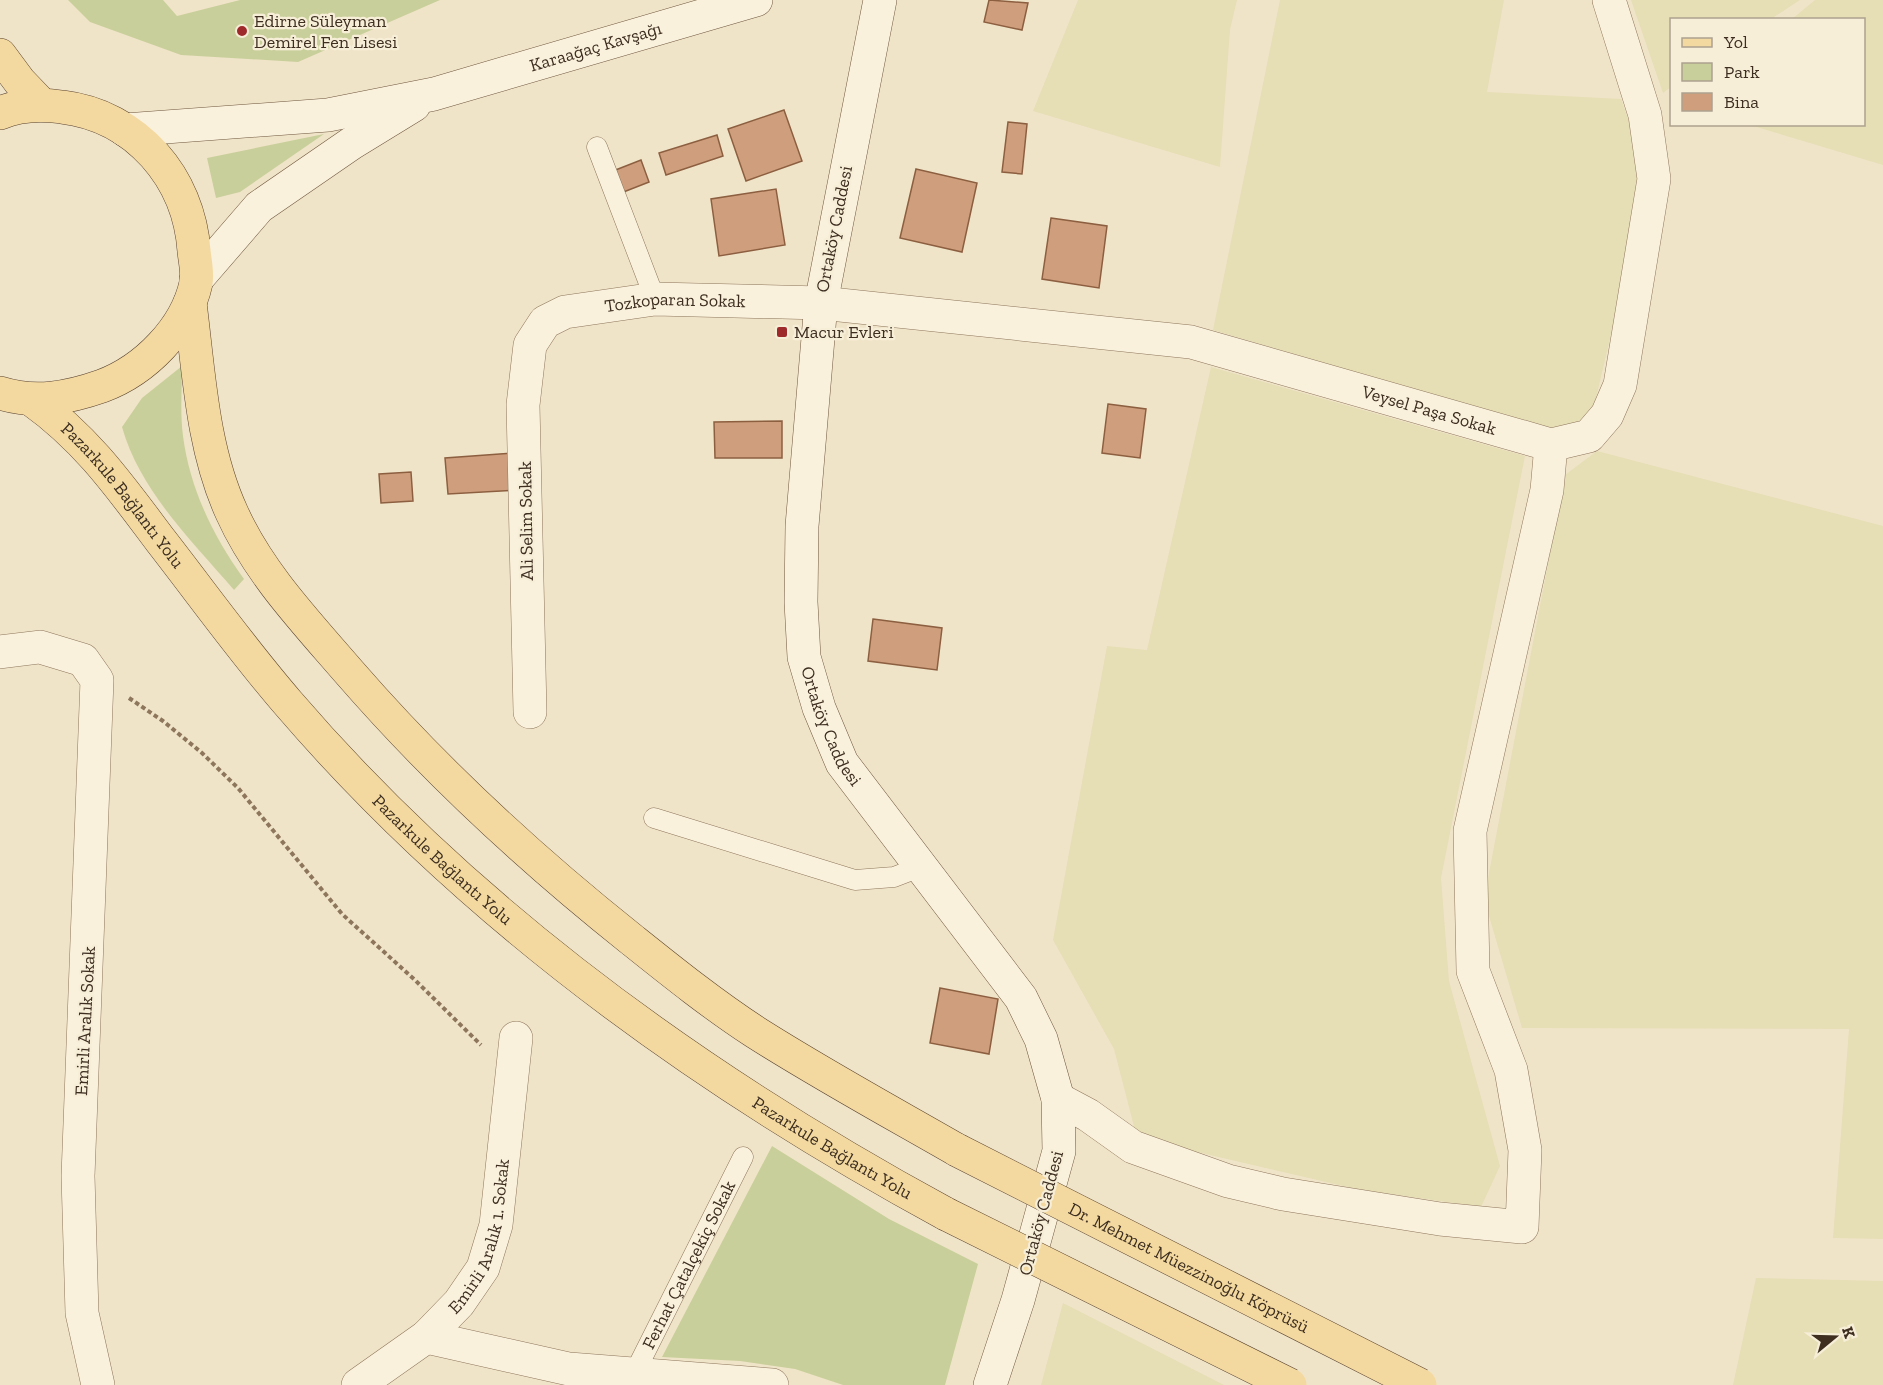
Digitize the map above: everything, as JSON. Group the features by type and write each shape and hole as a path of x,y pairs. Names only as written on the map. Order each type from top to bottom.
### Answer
{"main road":[{"path":"0,55 20,82 42,105"},
{"path":"0,113 11,108 42,105 77,109 125,130 148,146 167,169 184,200 193,238 193,291 170,336 145,360 118,380 79,394 32,400 0,393"},
{"name":"Dr. Mehmet Müezzinoğlu Köprüsü","path":"193,291 206,427 217,475 232,514 254,554 292,606 387,716 513,842 677,975 754,1031 957,1150 1420,1385"},
{"name":"Pazarkule Bağlantı Yolu","path":"32,400 65,423 113,476 287,702 389,812 514,926 655,1035 832,1150 946,1214 1290,1385"}],"street":[{"name":"Karaağaç Kavşağı","path":"125,130 328,115 434,94 756,0"},
{"name":"Ortaköy Caddesi","path":"880,0 821,303 802,526 801,602 804,657 819,708 842,763 1021,998 1041,1039 1058,1099 1059,1151 1018,1300 990,1385"},
{"name":"Veysel Paşa Sokak","path":"821,303 1191,342 1551,445 1589,436 1607,414 1620,385 1654,179 1645,115 1609,0"},
{"name":"Karaağaç Kavşağı","path":"193,291 259,207 352,143 434,94"},
{"name":"Tozkoparan Sokak","path":"537,332 545,322 565,312 655,299 821,303"},
{"name":"Ali Selim Sokak","path":"530,712 523,405 530,345 537,332"},
{"path":"1058,1099 1088,1114 1133,1148 1228,1181 1283,1194 1440,1220 1522,1227 1525,1150 1511,1070 1473,971 1470,831 1547,490 1551,445"},
{"path":"0,652 40,647 90,670"},
{"name":"Emirli Aralık Sokak","path":"90,670 78,1176 82,1313 98,1385"},
{"name":"Emirli Aralık 1. Sokak","path":"358,1385 426,1337 459,1303 483,1268 496,1225 516,1038"},
{"path":"426,1337 569,1369 772,1385"}],"lane":[{"path":"597,147 655,299"},
{"path":"654,818 855,880 894,877 920,867"},
{"name":"Ferhat Çatalçekiç Sokak","path":"634,1374 742,1157"}],"path":[{"path":"90,670 202,753 238,788 342,915 415,980 511,1075"}],"shaded area":[{"path":"1078,0 1237,0 1230,30 1220,167 1033,111"},
{"path":"1280,0 1504,0 1487,92 1621,99 1640,153 1632,246 1591,419 1555,432 1213,330"},
{"path":"1631,0 1800,0 1773,18 1670,18 1670,88 1663,93"},
{"path":"1815,0 1883,0 1883,165 1753,126 1865,126 1865,18 1793,18"},
{"path":"1211,367 1525,456 1441,878 1449,981 1500,1166 1481,1207 1356,1189 1137,1138 1114,1049 1053,940 1107,646 1147,650"},
{"path":"1597,451 1883,526 1883,1239 1833,1238 1849,1029 1522,1028 1484,899 1565,475"},
{"path":"1756,1278 1883,1281 1883,1385 1733,1385"},
{"path":"1063,1303 1224,1385 1041,1385"}],"green space":[{"name":"Edirne Süleyman Demirel Fen Lisesi","path":"68,0 163,0 177,16 240,0 440,0 298,62 181,55 90,22"},
{"path":"324,134 240,192 216,198 207,158"},
{"path":"182,366 182,419 186,456 204,511 222,546 244,579 234,590 154,494 130,450 122,427 142,398"},
{"path":"772,1146 889,1219 978,1264 945,1385 843,1385 795,1369 740,1361 662,1357"}],"building":[{"path":"989,0 1028,3 1022,30 984,22"},
{"path":"784,110 802,161 746,181 728,129"},
{"path":"1008,122 1027,124 1022,174 1002,172"},
{"path":"717,135 723,156 666,175 659,153"},
{"path":"641,160 649,182 621,193 613,171"},
{"path":"916,169 977,183 962,252 900,238"},
{"path":"776,189 785,245 719,256 711,199"},
{"path":"1051,218 1107,226 1099,288 1042,279"},
{"path":"1108,404 1146,409 1140,458 1102,453"},
{"path":"782,421 782,458 715,458 714,422"},
{"path":"515,453 517,490 448,494 445,458"},
{"path":"411,472 413,501 381,503 379,474"},
{"path":"873,619 942,628 937,670 868,661"},
{"path":"940,988 998,999 989,1054 930,1043"}],"place":[{"name":"Edirne Süleyman Demirel Fen Lisesi","path":"242,31"},
{"name":"Macur Evleri","path":"782,332"}]}
